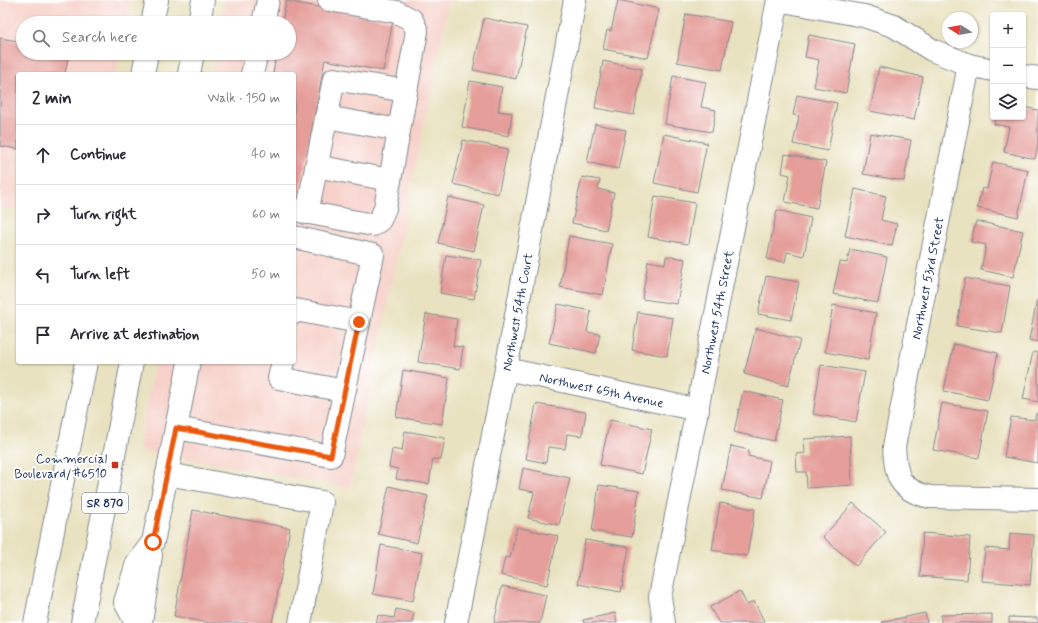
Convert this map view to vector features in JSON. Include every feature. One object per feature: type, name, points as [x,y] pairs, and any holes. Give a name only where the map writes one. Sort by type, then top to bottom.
[{"type":"main road","points":[[154,16],[157,0]]},
{"type":"main road","points":[[200,16],[203,0]]},
{"type":"main road","points":[[265,16],[268,0]]},
{"type":"main road","points":[[330,0],[397,12],[412,20],[418,31],[385,208],[380,220],[373,224],[301,212],[316,166],[334,80],[406,91]]},
{"type":"main road","name":"Northwest 54th Court","points":[[456,623],[506,369],[575,0]]},
{"type":"main road","points":[[778,0],[864,16],[894,26],[932,50],[969,65],[990,69]]},
{"type":"main road","name":"Northwest 54th Street","points":[[664,623],[660,597],[778,0]]},
{"type":"main road","points":[[142,72],[145,60]]},
{"type":"main road","points":[[189,72],[192,60]]},
{"type":"main road","points":[[252,72],[255,60]]},
{"type":"main road","name":"Northwest 53rd Street","points":[[969,65],[894,447],[895,468],[900,479],[907,488],[916,494],[930,497],[1038,499]]},
{"type":"main road","points":[[1026,76],[1038,78]]},
{"type":"main road","points":[[326,117],[399,130]]},
{"type":"main road","points":[[316,166],[390,180]]},
{"type":"main road","points":[[176,428],[331,456],[373,254],[296,237]]},
{"type":"main road","points":[[296,310],[359,322]]},
{"type":"main road","points":[[35,623],[86,364]]},
{"type":"main road","name":"SR 870","points":[[82,623],[132,364]]},
{"type":"main road","points":[[141,623],[153,542],[189,364]]},
{"type":"main road","points":[[282,364],[279,378],[344,392]]},
{"type":"main road","name":"Northwest 65th Avenue","points":[[506,369],[698,410]]},
{"type":"main road","points":[[167,474],[322,502],[300,623]]},
{"type":"main road","points":[[136,623],[125,602],[137,563],[153,542]]},
{"type":"shaded area","points":[[0,0],[130,0],[127,16],[16,16],[16,60],[119,60],[116,72],[16,72],[16,210],[0,207]]},
{"type":"shaded area","points":[[225,0],[449,0],[350,488],[138,450],[155,364],[296,364],[296,72],[211,72],[214,60],[296,60],[296,16],[222,16]]},
{"type":"building","points":[[618,0],[659,9],[648,58],[603,49],[607,30],[611,31]]},
{"type":"building","points":[[286,1],[393,21],[383,71],[325,60],[299,198],[296,197],[296,72],[273,72],[275,60],[296,60],[296,16],[283,16]]},
{"type":"building","points":[[686,14],[731,22],[722,70],[677,62]]},
{"type":"building","points":[[484,18],[527,27],[516,79],[473,70]]},
{"type":"building","points":[[809,35],[855,44],[846,93],[814,87],[819,60],[805,57]]},
{"type":"building","points":[[0,38],[16,41],[16,60],[68,60],[65,72],[16,72],[16,149],[0,146]]},
{"type":"building","points":[[603,61],[642,69],[634,115],[595,108]]},
{"type":"building","points":[[879,67],[923,77],[914,120],[870,111]]},
{"type":"building","points":[[673,76],[706,82],[701,107],[716,110],[712,132],[665,124]]},
{"type":"building","points":[[470,81],[502,87],[498,111],[512,113],[509,136],[462,127]]},
{"type":"building","points":[[797,95],[837,103],[828,151],[793,144],[799,116],[793,115]]},
{"type":"building","points":[[1026,108],[1038,110],[1038,146],[1035,159],[1004,152],[1009,127],[994,124],[995,120],[1026,120]]},
{"type":"building","points":[[595,124],[626,130],[618,169],[587,162]]},
{"type":"building","points":[[870,133],[911,140],[904,181],[863,174]]},
{"type":"building","points":[[664,134],[707,143],[697,192],[654,183]]},
{"type":"building","points":[[463,140],[508,149],[498,194],[453,184]]},
{"type":"building","points":[[785,154],[826,162],[817,208],[785,202],[790,175],[782,173]]},
{"type":"building","points":[[993,162],[1028,170],[1018,217],[977,208],[982,188],[987,189]]},
{"type":"building","points":[[582,177],[600,180],[598,189],[614,193],[606,230],[572,223]]},
{"type":"building","points":[[855,189],[886,196],[881,220],[897,224],[892,246],[845,236]]},
{"type":"building","points":[[655,196],[695,203],[688,244],[648,237]]},
{"type":"building","points":[[448,197],[484,205],[474,251],[438,243]]},
{"type":"building","points":[[777,210],[811,218],[804,256],[787,252],[785,262],[767,259]]},
{"type":"building","points":[[976,221],[1023,231],[1013,277],[981,270],[986,245],[971,242]]},
{"type":"building","points":[[569,236],[612,244],[603,295],[560,287]]},
{"type":"building","points":[[850,249],[887,257],[878,303],[833,294],[840,262],[847,263]]},
{"type":"building","points":[[446,255],[481,260],[474,299],[440,293]]},
{"type":"building","points":[[666,256],[685,259],[677,304],[642,299],[648,261],[665,264]]},
{"type":"building","points":[[766,276],[799,282],[791,320],[758,314]]},
{"type":"building","points":[[965,278],[1010,286],[1002,333],[957,326]]},
{"type":"building","points":[[1038,300],[1038,342],[1029,340]]},
{"type":"building","points":[[558,304],[591,311],[587,332],[600,334],[596,353],[549,343]]},
{"type":"building","points":[[833,305],[876,313],[868,360],[825,352]]},
{"type":"building","points":[[638,312],[673,318],[667,356],[632,350]]},
{"type":"building","points":[[426,314],[457,319],[453,346],[463,347],[460,369],[418,362]]},
{"type":"building","points":[[756,328],[800,340],[788,386],[744,374]]},
{"type":"building","points":[[954,344],[998,353],[988,400],[944,391]]},
{"type":"building","points":[[1033,352],[1038,353],[1038,402],[1023,399]]},
{"type":"building","points":[[821,365],[865,372],[856,422],[813,414]]},
{"type":"building","points":[[403,370],[449,378],[442,424],[396,417]]},
{"type":"building","points":[[743,391],[783,400],[774,441],[734,432]]},
{"type":"building","points":[[942,403],[988,411],[979,458],[933,450]]},
{"type":"building","points":[[536,404],[586,412],[582,436],[567,434],[565,449],[548,447],[546,463],[526,459]]},
{"type":"building","points":[[1036,413],[1038,414],[1038,463],[1004,457],[1011,417],[1035,420]]},
{"type":"building","points":[[610,420],[652,429],[642,474],[600,465]]},
{"type":"building","points":[[405,431],[445,438],[441,460],[433,459],[429,484],[396,479],[398,469],[389,467],[392,449],[402,451]]},
{"type":"building","points":[[850,436],[852,485],[807,488],[806,472],[797,472],[796,454],[805,453],[804,439]]},
{"type":"building","points":[[731,446],[749,450],[748,456],[770,461],[763,498],[722,490]]},
{"type":"building","points":[[523,468],[570,478],[559,525],[528,518],[534,492],[519,489]]},
{"type":"building","points":[[599,485],[639,491],[632,537],[592,531]]},
{"type":"building","points":[[389,486],[428,496],[417,543],[378,534]]},
{"type":"building","points":[[720,503],[755,509],[747,556],[712,550]]},
{"type":"building","points":[[853,503],[886,532],[856,566],[823,537]]},
{"type":"building","points":[[193,510],[290,528],[272,623],[210,623],[174,616]]},
{"type":"building","points":[[517,527],[558,536],[547,585],[501,575],[505,557],[510,558]]},
{"type":"building","points":[[923,533],[970,537],[967,580],[920,576]]},
{"type":"building","points":[[1010,533],[1034,535],[1030,585],[982,581],[985,548],[1009,550]]},
{"type":"building","points":[[585,540],[629,547],[621,592],[578,584]]},
{"type":"building","points":[[381,545],[422,553],[413,601],[373,594]]},
{"type":"building","points":[[502,586],[546,595],[540,623],[494,623]]},
{"type":"building","points":[[740,591],[747,605],[754,601],[764,621],[760,623],[719,623],[710,607]]},
{"type":"building","points":[[396,609],[414,613],[412,623],[376,623],[378,615],[394,618]]},
{"type":"building","points":[[615,613],[617,623],[584,623],[583,620]]},
{"type":"building","points":[[925,613],[927,623],[881,623],[881,622]]},
{"type":"building","points":[[992,614],[992,623],[941,623],[941,615]]},
{"type":"building","points":[[1009,617],[1038,618],[1038,623],[1009,623]]},
{"type":"place","name":"Commercial Boulevard/#6510","points":[[115,465]]},
{"type":"route","points":[[153,542],[176,428],[331,456],[359,322]]}]
